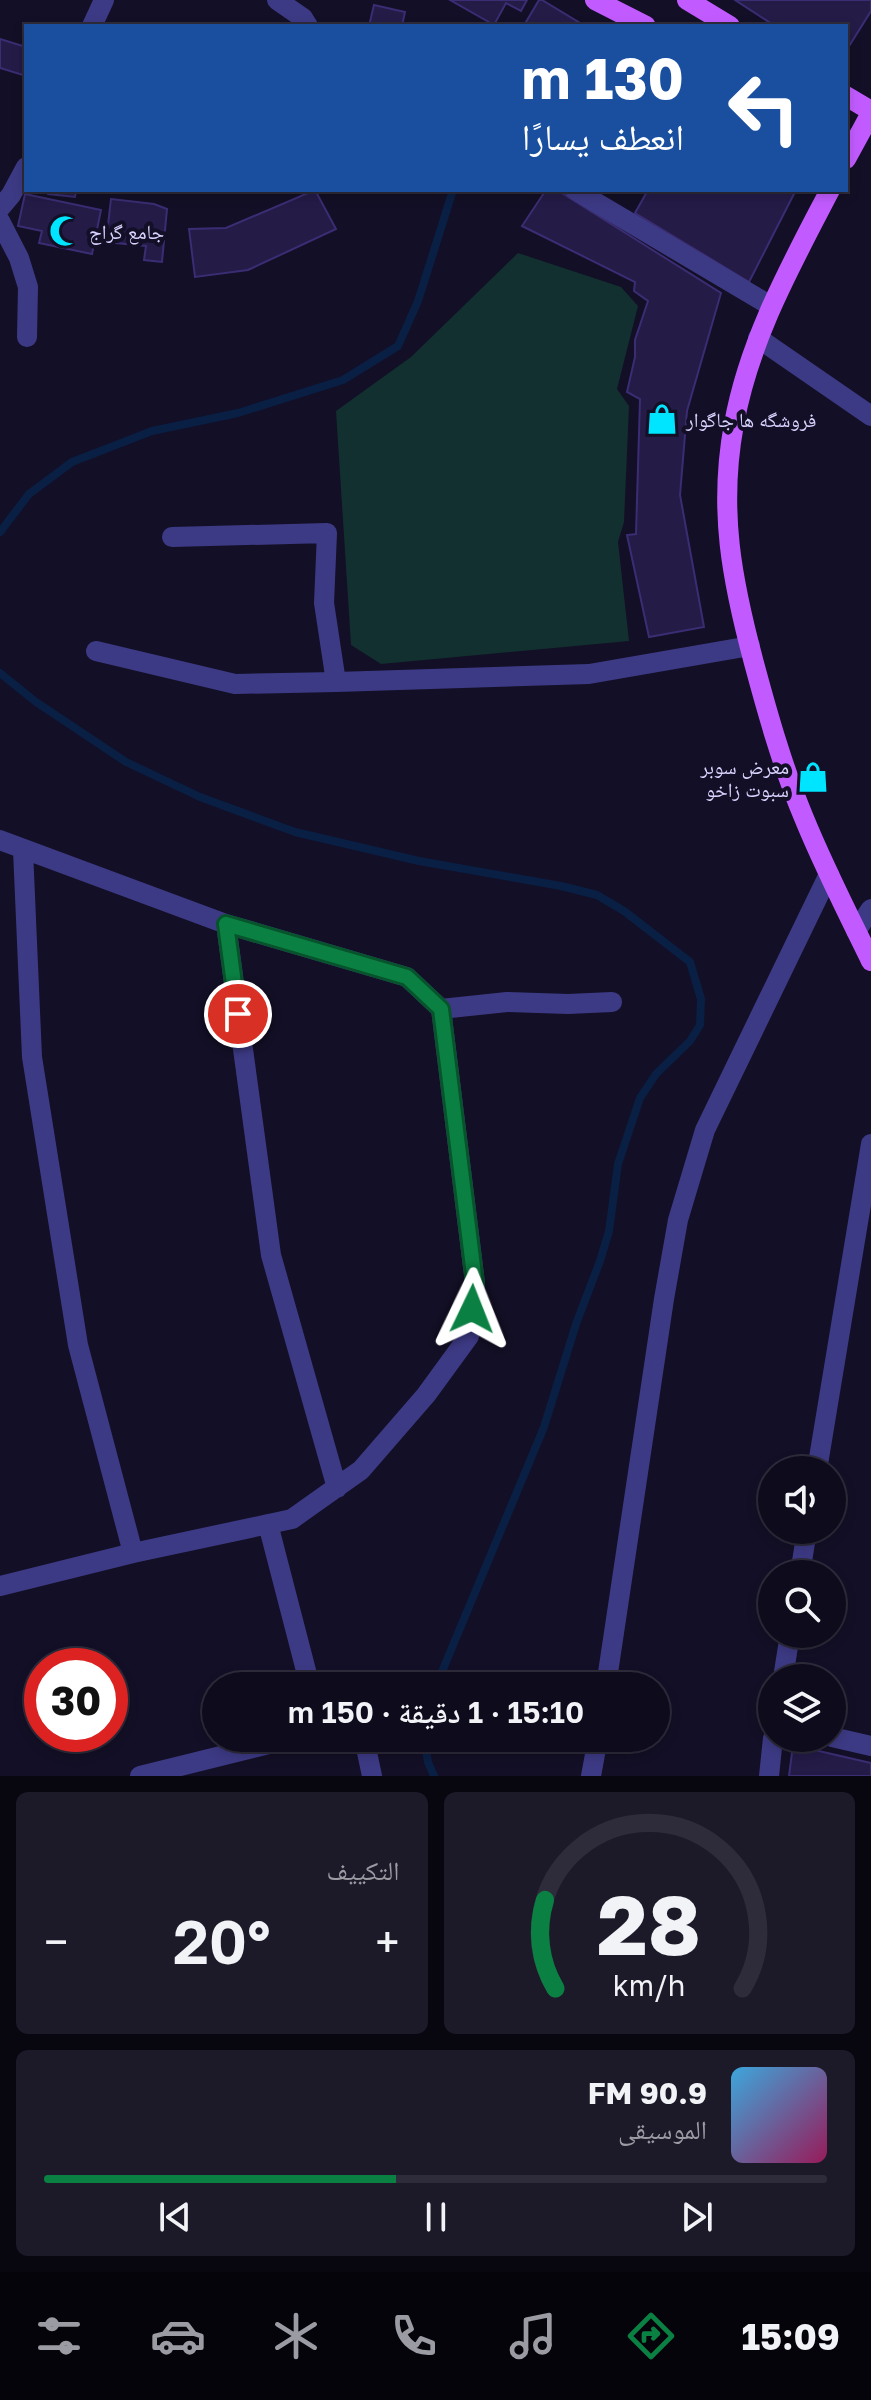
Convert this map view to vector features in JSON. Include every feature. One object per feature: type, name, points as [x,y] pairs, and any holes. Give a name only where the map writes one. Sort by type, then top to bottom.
[{"type":"main road","points":[[595,0],[642,24]]},
{"type":"main road","points":[[687,0],[727,24]]},
{"type":"main road","points":[[848,97],[871,112],[853,130],[848,151]]},
{"type":"main road","points":[[829,192],[771,306],[744,381],[728,469],[727,514],[730,558],[738,602],[783,762],[803,817],[871,961]]},
{"type":"street","points":[[93,24],[104,0]]},
{"type":"street","points":[[277,0],[307,24]]},
{"type":"street","points":[[0,208],[24,171]]},
{"type":"street","points":[[578,192],[771,306]]},
{"type":"street","points":[[0,221],[19,258],[28,287],[27,337]]},
{"type":"street","points":[[758,338],[871,416]]},
{"type":"street","points":[[172,537],[327,533],[324,603],[336,682]]},
{"type":"street","points":[[96,651],[235,684],[589,674],[750,646]]},
{"type":"street","points":[[0,840],[226,924],[407,977],[441,1009],[475,1283],[469,1336],[426,1395],[361,1470],[292,1519],[133,1553],[0,1586]]},
{"type":"street","points":[[23,850],[32,1057],[78,1345],[133,1553]]},
{"type":"street","points":[[608,1672],[678,1220],[705,1130],[829,874]]},
{"type":"street","points":[[856,931],[871,909]]},
{"type":"street","points":[[226,924],[271,1255],[337,1488]]},
{"type":"street","points":[[441,1009],[507,1002],[612,1002]]},
{"type":"street","points":[[819,1456],[871,1144]]},
{"type":"street","points":[[268,1524],[306,1672]]},
{"type":"street","points":[[846,1740],[871,1746]]},
{"type":"street","points":[[140,1776],[237,1752]]},
{"type":"street","points":[[368,1752],[372,1776]]},
{"type":"street","points":[[591,1776],[595,1752]]},
{"type":"street","points":[[769,1776],[772,1752]]},
{"type":"green space","points":[[518,253],[621,287],[638,306],[617,389],[629,406],[624,522],[618,542],[629,641],[381,664],[351,645],[336,411],[411,357]]},
{"type":"building","points":[[450,0],[527,0],[521,11],[506,3],[492,24]]},
{"type":"building","points":[[539,0],[542,0],[582,24],[529,24],[526,22]]},
{"type":"building","points":[[735,0],[871,0],[871,11],[848,48],[848,24],[772,24]]},
{"type":"building","points":[[374,5],[405,12],[402,24],[369,24]]},
{"type":"building","points":[[0,39],[24,46],[24,75],[0,68]]},
{"type":"building","points":[[46,192],[76,192],[75,197]]},
{"type":"building","points":[[316,192],[336,229],[248,270],[195,277],[189,229],[226,228]]},
{"type":"building","points":[[545,192],[560,192],[721,293],[687,411],[680,495],[704,627],[649,637],[627,535],[636,534],[640,399],[627,392],[635,357],[635,340],[648,301],[634,291],[635,282],[522,226]]},
{"type":"building","points":[[647,192],[795,192],[749,282],[635,213]]},
{"type":"building","points":[[25,194],[101,210],[92,254],[39,243],[42,231],[18,226]]},
{"type":"building","points":[[111,199],[154,204],[167,209],[162,262],[144,260],[146,246],[106,242]]},
{"type":"building","points":[[792,1752],[823,1752],[871,1763],[871,1776],[789,1776]]},
{"type":"waterway","points":[[0,532],[29,494],[72,462],[152,431],[238,413],[343,380],[398,346],[418,301],[452,192]]},
{"type":"waterway","points":[[0,673],[36,702],[126,762],[200,797],[295,832],[419,861],[597,895],[624,911],[690,962],[701,999],[700,1025],[690,1041],[656,1074],[640,1098],[618,1164],[609,1231],[544,1427],[442,1672]]},
{"type":"waterway","points":[[426,1752],[434,1776]]},
{"type":"place","name":"جامع گراج","points":[[65,231]]},
{"type":"place","name":"فروشگه ها جاگوار","points":[[662,419]]},
{"type":"place","name":"معرض سوبر سبوت زاخو","points":[[813,777]]},
{"type":"route","points":[[238,1014],[226,924],[407,977],[441,1009],[475,1283],[472,1309]]}]
